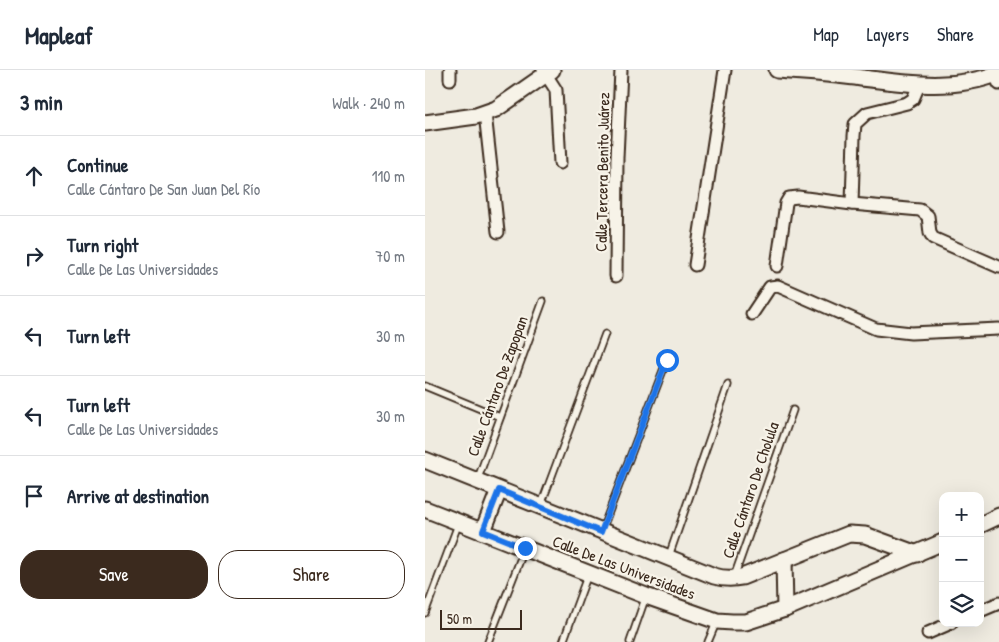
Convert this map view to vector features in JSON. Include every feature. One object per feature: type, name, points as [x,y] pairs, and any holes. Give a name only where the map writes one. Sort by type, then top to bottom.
[{"type":"street","name":"Calle Tercera Benito Juárez","points":[[615,276],[621,70]]},
{"type":"street","points":[[695,265],[725,70]]},
{"type":"street","points":[[777,70],[919,85],[960,84],[998,77]]},
{"type":"street","points":[[425,123],[463,119],[485,113],[504,104],[547,71],[556,90],[560,163]]},
{"type":"street","points":[[852,204],[855,124],[867,113],[907,103],[913,99],[919,85]]},
{"type":"street","points":[[485,113],[498,232]]},
{"type":"street","points":[[777,266],[786,203],[789,198],[798,197],[920,210],[928,216],[930,233],[933,238],[999,267]]},
{"type":"street","points":[[752,314],[770,287],[778,286],[876,330],[911,332],[999,329]]},
{"type":"street","name":"Calle De Las Universidades","points":[[425,460],[714,576],[733,579]]},
{"type":"street","points":[[483,531],[499,490]]},
{"type":"street","name":"Calle De Las Universidades","points":[[425,509],[589,572],[645,596],[717,621],[746,622],[785,609],[939,544]]},
{"type":"street","points":[[984,523],[999,516]]},
{"type":"street","points":[[733,579],[849,534],[865,535],[917,554]]},
{"type":"street","points":[[784,560],[785,609]]},
{"type":"street","points":[[984,609],[999,603]]},
{"type":"street","points":[[928,633],[942,627]]},
{"type":"lane","name":"Calle Cántaro De Zapopan","points":[[477,481],[543,300]]},
{"type":"lane","points":[[541,507],[605,334]]},
{"type":"lane","points":[[601,532],[667,360]]},
{"type":"lane","points":[[668,558],[729,385]]},
{"type":"lane","points":[[425,386],[500,417]]},
{"type":"lane","name":"Calle Cántaro De Cholula","points":[[733,579],[793,410]]},
{"type":"lane","points":[[425,613],[459,522]]},
{"type":"lane","points":[[488,642],[525,548]]},
{"type":"lane","points":[[563,642],[589,572]]},
{"type":"lane","points":[[630,642],[645,596]]},
{"type":"lane","points":[[708,642],[717,621]]},
{"type":"route","points":[[525,548],[483,531],[499,490],[601,532],[667,360]]}]
